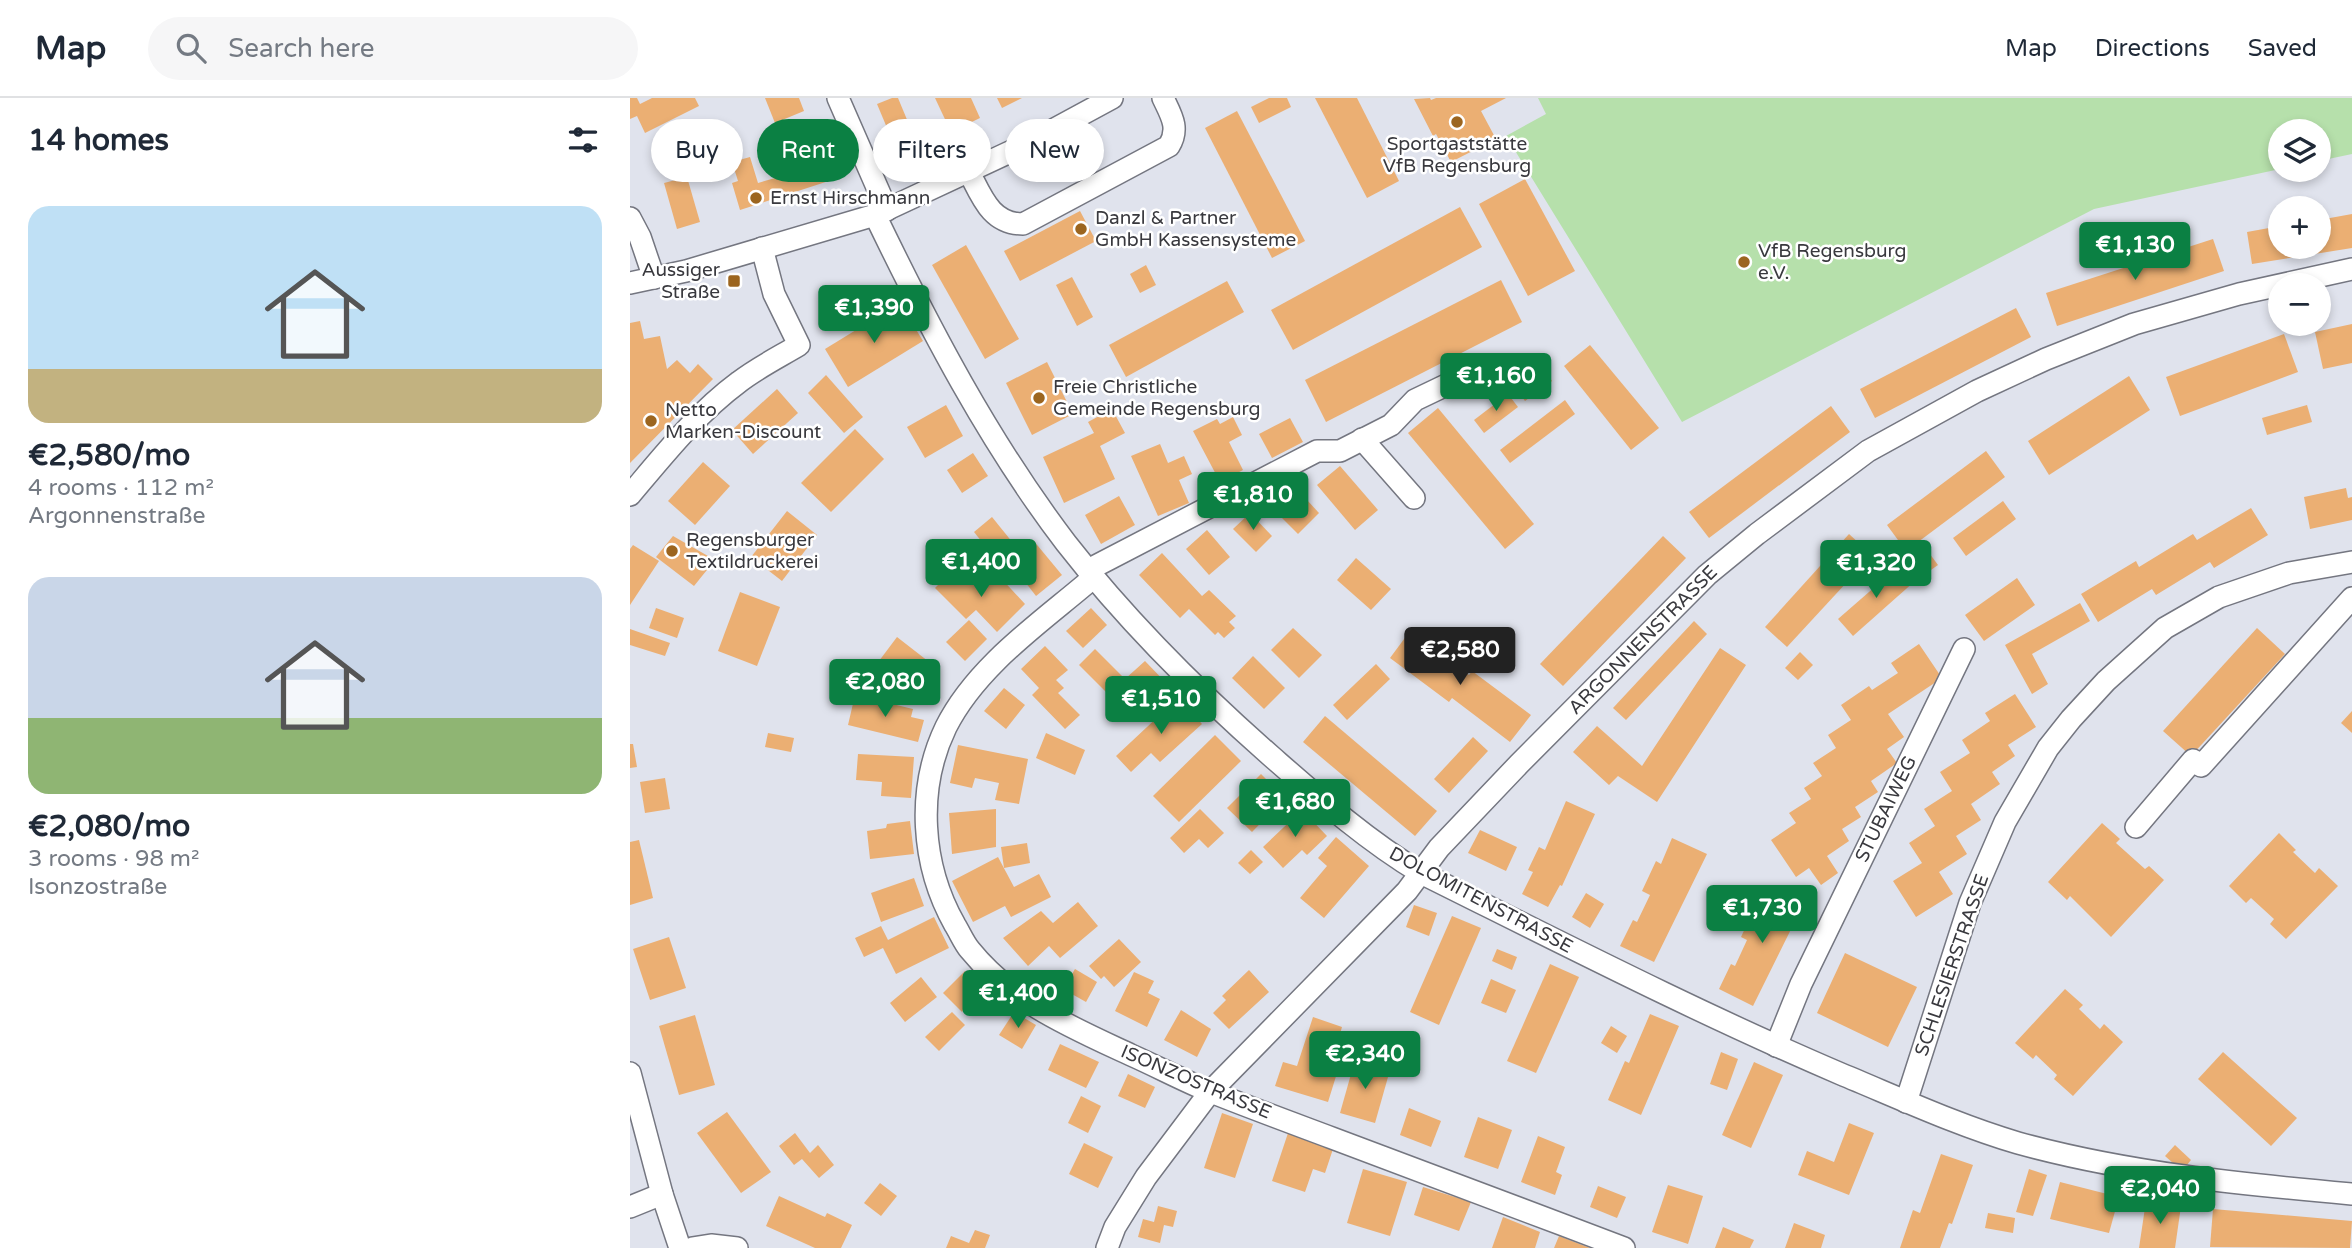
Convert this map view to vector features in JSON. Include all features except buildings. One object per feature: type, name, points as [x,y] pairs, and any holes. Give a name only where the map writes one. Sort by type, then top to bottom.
[{"type":"street","name":"DOLOMITENSTRASSE","points":[[838,98],[908,285],[966,393],[1048,517],[1091,573],[1179,671],[1221,712],[1365,836],[1421,873],[1702,1013],[1906,1102],[1992,1135],[2089,1159],[2214,1181],[2352,1194]]},
{"type":"street","points":[[991,161],[1112,98]]},
{"type":"street","points":[[974,182],[989,209],[998,218],[1010,224],[1023,224],[1170,146],[1175,136],[1175,122],[1163,98]]},
{"type":"street","points":[[630,283],[762,248],[881,212],[947,182]]},
{"type":"street","points":[[630,218],[640,237],[654,278]]},
{"type":"street","points":[[630,495],[686,431],[716,402],[740,381],[799,345],[774,294],[762,248]]},
{"type":"street","name":"ARGONNENSTRASSE","points":[[1107,1248],[1115,1227],[1146,1177],[1210,1092],[1407,891],[1439,848],[1519,764],[1707,575],[1868,451],[1977,391],[2046,359],[2134,324],[2239,294],[2352,270]]},
{"type":"street","name":"ISONZOSTRASSE","points":[[1486,366],[1415,400],[1391,425],[1340,451],[1317,451],[1091,573],[987,669],[965,695],[946,727],[929,779],[925,819],[930,856],[944,904],[969,949],[1023,999],[1052,1018],[1210,1092],[1624,1248]]},
{"type":"street","points":[[1362,439],[1414,498]]},
{"type":"street","name":"SCHLESIERSTRASSE","points":[[1906,1102],[1970,903],[2005,822],[2048,748],[2071,719],[2106,681],[2165,628],[2219,597],[2289,573],[2352,562]]},
{"type":"street","points":[[2136,827],[2193,761],[2201,766],[2352,598]]},
{"type":"street","name":"STUBAIWEG","points":[[1776,1046],[1801,984],[1964,649]]},
{"type":"street","points":[[630,1073],[662,1194],[680,1248]]},
{"type":"street","points":[[630,1207],[662,1194]]},
{"type":"street","points":[[692,1248],[711,1245],[737,1248]]},
{"type":"green space","name":"VfB Regensburg e.V.","points":[[1538,98],[2352,98],[2352,154],[2331,158],[2331,119],[2268,119],[2268,172],[2094,209],[1682,422],[1506,136],[1546,114]]},
{"type":"place","name":"Sportgaststätte VfB Regensburg","points":[[1457,122]]},
{"type":"place","name":"Ernst Hirschmann","points":[[756,198]]},
{"type":"place","name":"Danzl & Partner GmbH Kassensysteme","points":[[1081,229]]},
{"type":"place","name":"VfB Regensburg e.V.","points":[[1744,262]]},
{"type":"place","name":"Aussiger Straße","points":[[734,281]]},
{"type":"place","name":"Freie Christliche Gemeinde Regensburg","points":[[1039,398]]},
{"type":"place","name":"Netto Marken-Discount","points":[[651,421]]},
{"type":"place","name":"Regensburger Textildruckerei","points":[[672,551]]}]
